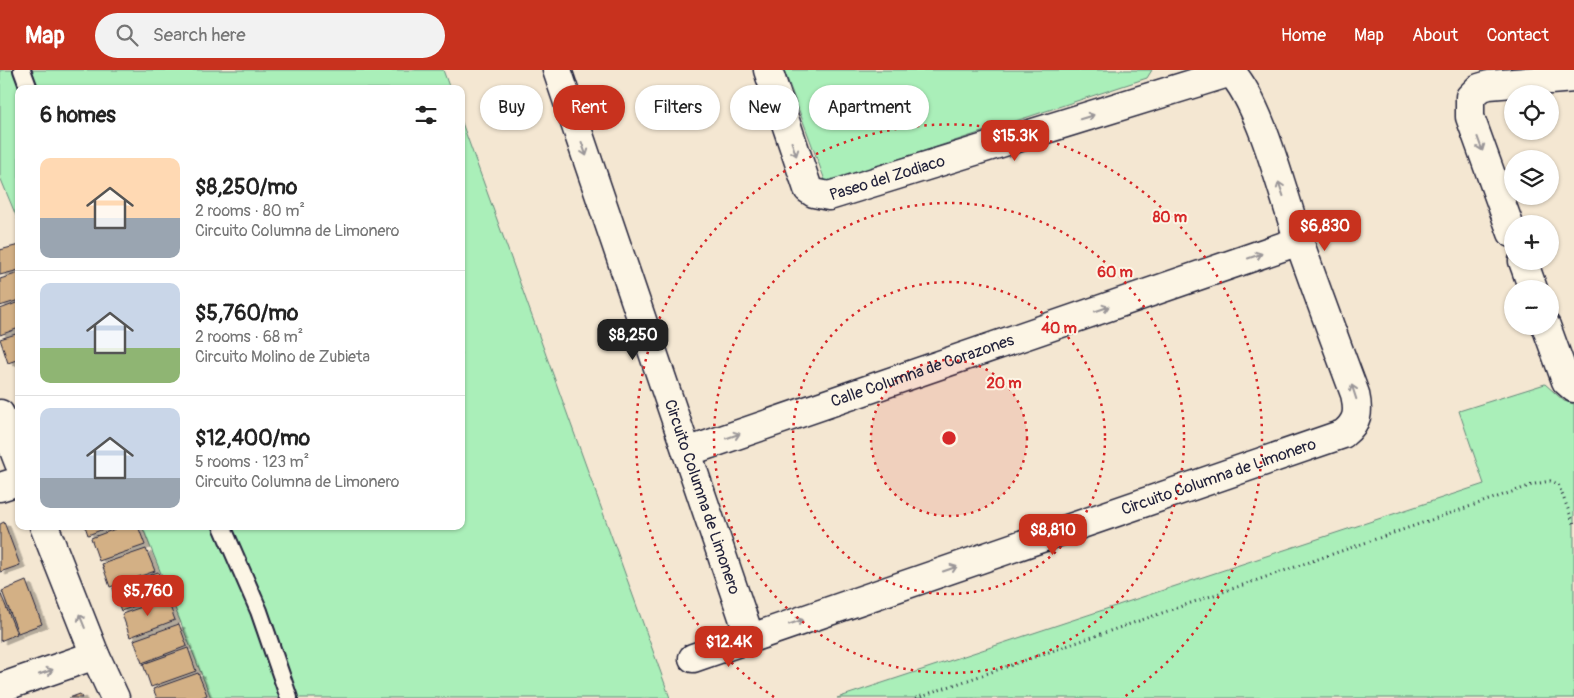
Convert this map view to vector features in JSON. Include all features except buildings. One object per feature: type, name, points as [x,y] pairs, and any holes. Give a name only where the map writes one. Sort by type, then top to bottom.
[{"type":"street","name":"Circuito Columna de Limonero","points":[[557,70],[750,638],[1343,434],[1352,427],[1357,418],[1358,407],[1247,93],[1230,71]]},
{"type":"street","name":"Paseo del Zodiaco","points":[[768,70],[808,189],[814,193],[829,196],[1230,71]]},
{"type":"street","points":[[1505,215],[1470,117],[1470,97],[1478,88],[1489,85],[1574,78]]},
{"type":"street","name":"Calle Columna de Corazones","points":[[687,452],[1299,241]]},
{"type":"street","points":[[1549,335],[1566,381],[1574,388]]},
{"type":"street","points":[[0,414],[15,453]]},
{"type":"street","points":[[0,488],[15,482]]},
{"type":"street","points":[[46,530],[95,655],[115,698]]},
{"type":"street","points":[[693,658],[750,638]]},
{"type":"street","points":[[0,688],[95,655]]},
{"type":"lane","points":[[22,70],[27,85]]},
{"type":"lane","points":[[224,530],[259,610],[289,698]]},
{"type":"path","points":[[916,698],[1535,484],[1550,481],[1558,484],[1574,524]]},
{"type":"green space","points":[[0,70],[443,70],[449,85],[15,85],[15,213],[0,177]]},
{"type":"green space","points":[[784,70],[1152,70],[1147,78],[826,183],[799,110],[799,85],[790,85]]},
{"type":"green space","points":[[465,131],[670,698],[211,698],[144,530],[465,530]]},
{"type":"green space","points":[[1545,384],[1564,401],[1574,404],[1574,698],[837,698],[1484,484],[1459,411]]}]
